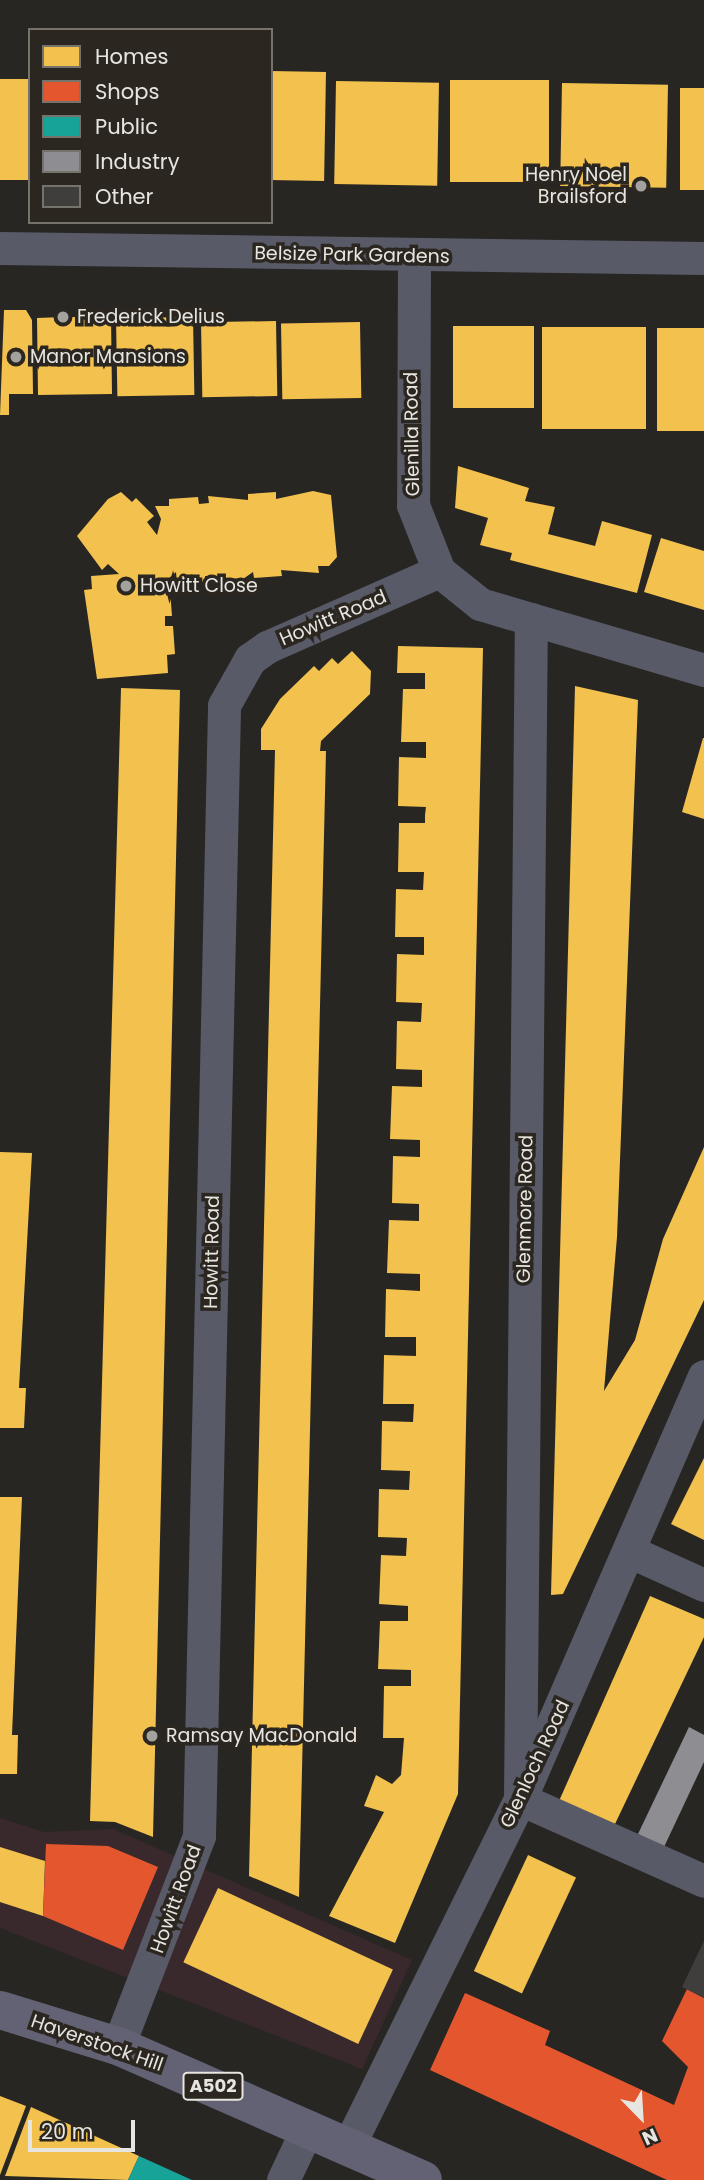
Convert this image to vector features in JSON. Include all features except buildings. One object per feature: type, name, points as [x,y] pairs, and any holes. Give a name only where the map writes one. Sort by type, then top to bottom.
[{"type":"main road","name":"Haverstock Hill","points":[[0,2010],[118,2046],[349,2145],[422,2180]]},
{"type":"street","name":"Belsize Park Gardens","points":[[0,248],[414,257],[704,258]]},
{"type":"street","name":"Glenilla Road","points":[[414,257],[413,505],[439,571],[480,604],[704,670]]},
{"type":"street","name":"Howitt Road","points":[[118,2046],[198,1836],[224,705],[250,659],[276,641],[439,571]]},
{"type":"street","name":"Glenmore Road","points":[[520,1799],[531,619]]},
{"type":"street","name":"Glenloch Road","points":[[349,2145],[520,1799],[631,1552],[704,1376]]},
{"type":"street","points":[[631,1552],[704,1585]]},
{"type":"street","points":[[520,1799],[704,1881]]},
{"type":"street","points":[[283,2180],[308,2127]]},
{"type":"shaded area","points":[[0,1818],[44,1832],[113,1829],[412,1960],[362,2069],[0,1928]]},
{"type":"place","name":"Henry Noel Brailsford","points":[[641,186]]},
{"type":"place","name":"Frederick Delius","points":[[63,317]]},
{"type":"place","name":"Manor Mansions","points":[[16,357]]},
{"type":"place","name":"Howitt Close","points":[[126,586]]},
{"type":"place","name":"Ramsay MacDonald","points":[[152,1736]]}]
